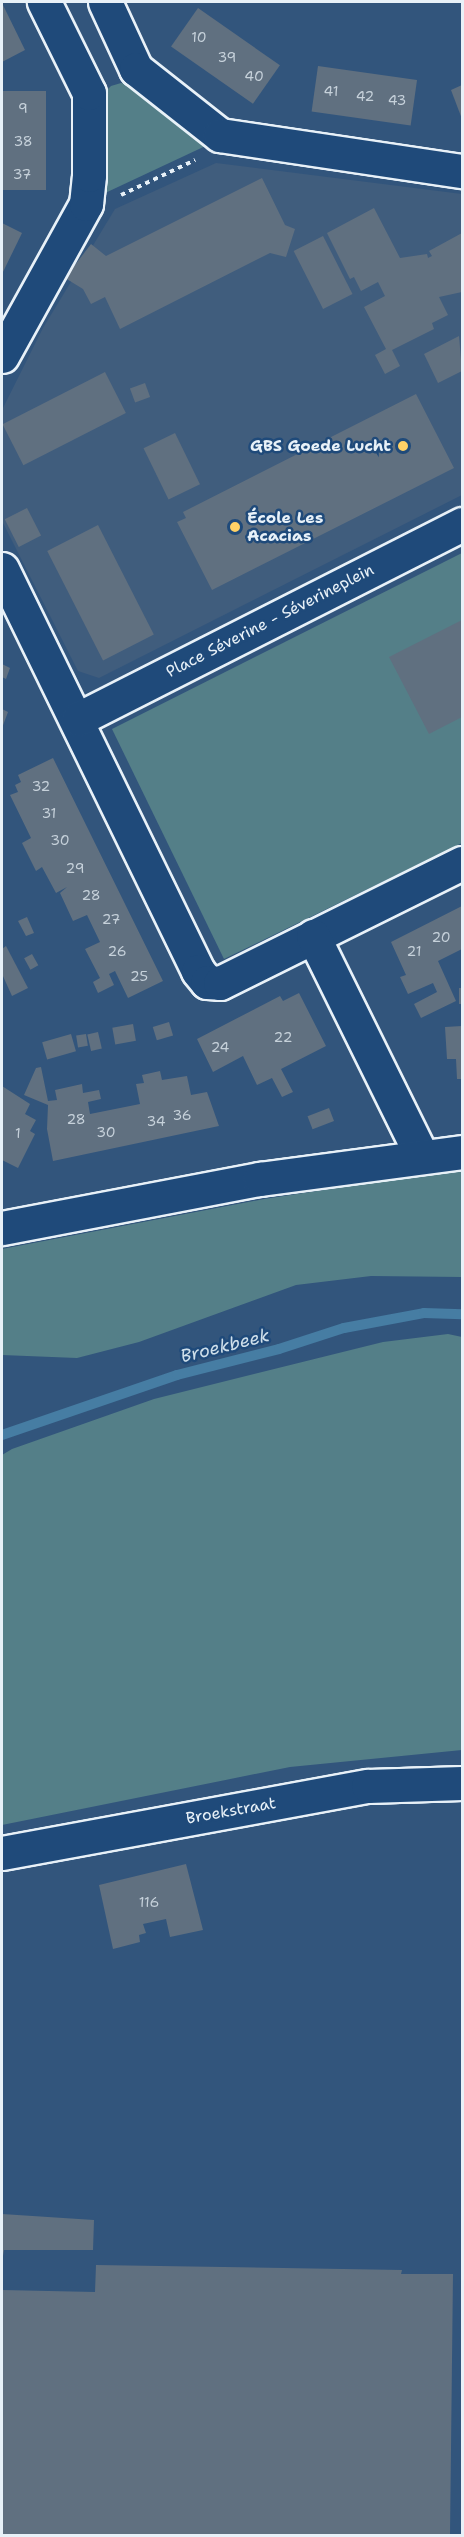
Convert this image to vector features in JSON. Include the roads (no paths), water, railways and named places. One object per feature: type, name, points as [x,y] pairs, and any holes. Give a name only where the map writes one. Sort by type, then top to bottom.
[{"type":"street","points":[[2,356],[86,204],[89,93],[44,2]]},
{"type":"street","points":[[105,2],[136,69],[220,135],[249,142],[462,171]]},
{"type":"street","name":"Place Séverine - Séverineplein","points":[[78,719],[462,524]]},
{"type":"street","points":[[2,569],[78,719],[198,971],[207,982],[220,983],[462,863]]},
{"type":"street","points":[[314,936],[421,1155]]},
{"type":"street","points":[[2,1228],[260,1179],[421,1155],[462,1152]]},
{"type":"street","name":"Broekstraat","points":[[2,1853],[368,1786],[462,1783]]},
{"type":"waterway","name":"Broekbeek","points":[[2,1435],[177,1375],[279,1349],[344,1328],[424,1313],[462,1314]]},
{"type":"place","name":"GBS Goede Lucht","points":[[403,446]]},
{"type":"place","name":"École Les Acacias","points":[[235,527]]}]
